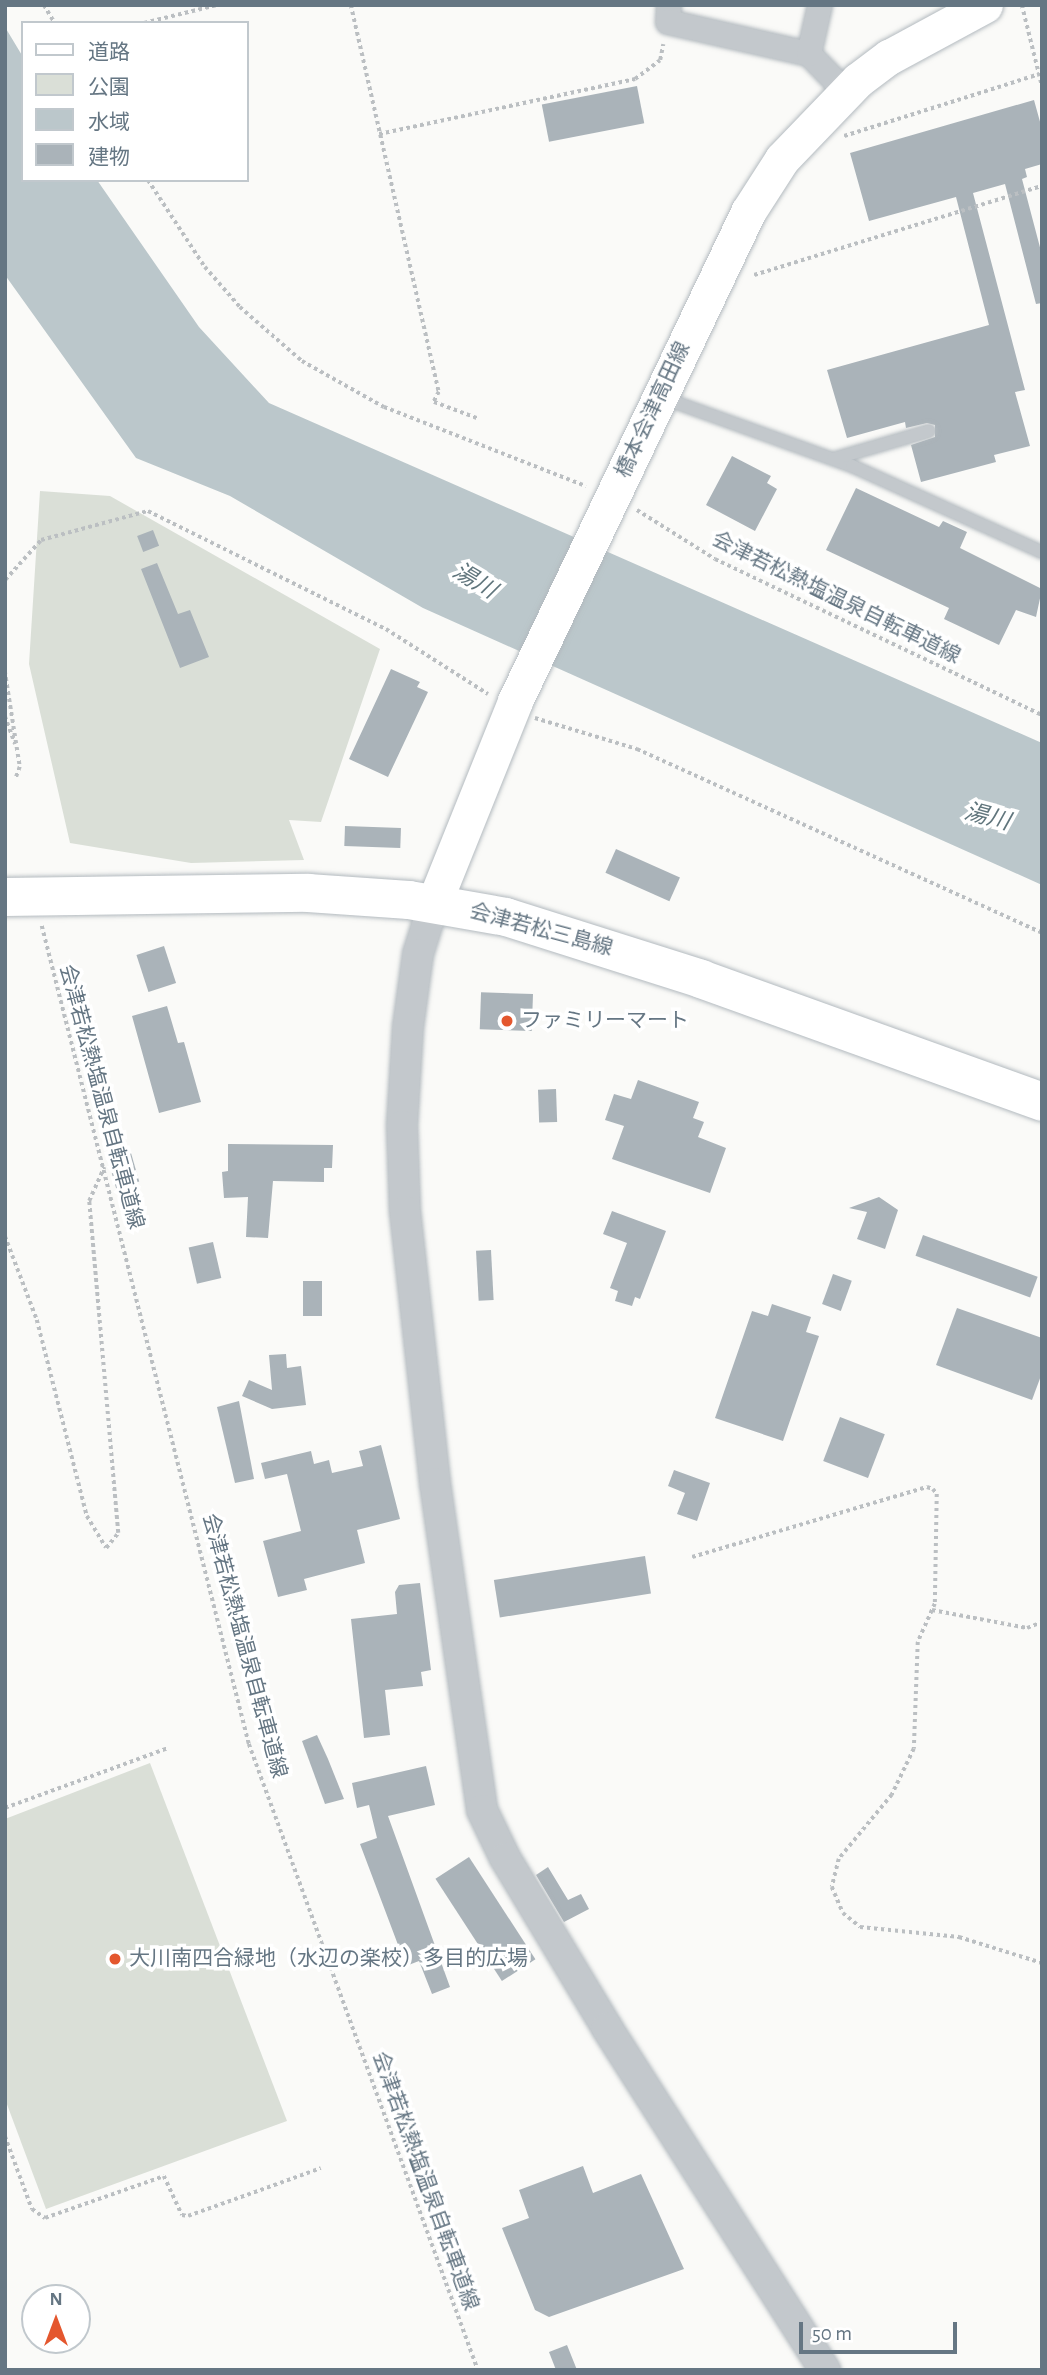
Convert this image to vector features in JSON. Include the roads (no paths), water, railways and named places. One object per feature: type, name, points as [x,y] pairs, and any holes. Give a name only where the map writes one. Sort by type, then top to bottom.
[{"type":"main road","name":"橋本会津高田線","points":[[433,903],[513,705],[748,212],[782,159],[846,92],[889,57],[985,5]]},
{"type":"main road","name":"会津若松三島線","points":[[21,906],[309,887],[433,903],[582,938],[1042,1102]]},
{"type":"street","points":[[809,54],[820,5]]},
{"type":"street","points":[[668,13],[809,54],[846,92]]},
{"type":"street","points":[[433,903],[418,954],[408,1027],[402,1126],[405,1211],[435,1483],[482,1810],[511,1869],[600,2017],[825,2370]]},
{"type":"lane","points":[[659,397],[833,459],[1042,552]]},
{"type":"lane","points":[[833,459],[929,431]]},
{"type":"water","name":"湯川","points":[[5,27],[21,54],[21,182],[98,182],[199,327],[269,403],[1042,743],[1042,885],[423,608],[230,496],[136,458],[5,275]]},
{"type":"place","name":"ファミリーマート","points":[[507,1021]]},
{"type":"place","name":"大川南四合緑地（水辺の楽校）多目的広場","points":[[115,1959]]}]
